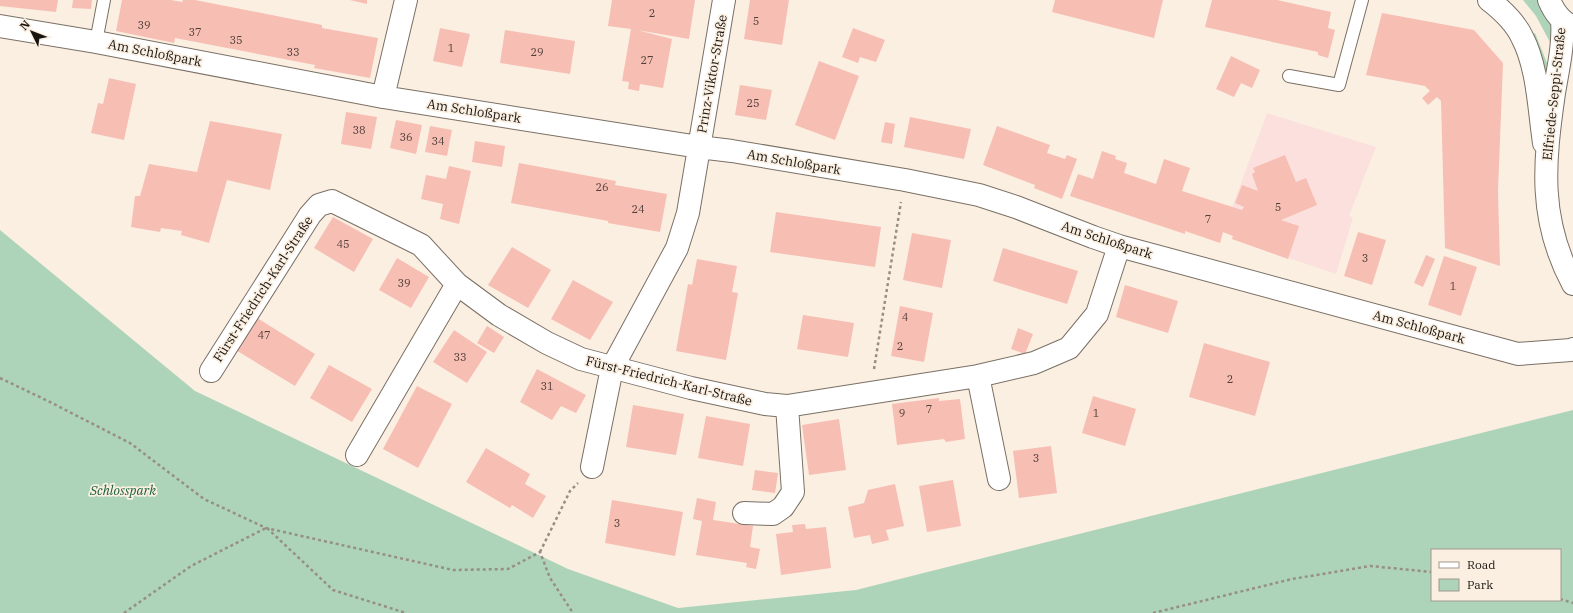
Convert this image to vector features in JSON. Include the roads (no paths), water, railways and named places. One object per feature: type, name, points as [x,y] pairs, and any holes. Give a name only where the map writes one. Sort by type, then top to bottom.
[{"type":"street","points":[[383,97],[406,0]]},
{"type":"street","name":"Prinz-Viktor-Straße","points":[[592,467],[612,368],[677,248],[688,213],[724,0]]},
{"type":"street","points":[[1489,0],[1512,21],[1526,46],[1534,70],[1546,158]]},
{"type":"street","points":[[1549,0],[1556,13],[1567,23]]},
{"type":"street","name":"Elfriede-Seppi-Straße","points":[[1567,23],[1562,42],[1550,121],[1546,158],[1546,184],[1549,215],[1556,242],[1573,284]]},
{"type":"street","name":"Am Schloßpark","points":[[0,26],[96,42],[383,97],[732,151],[905,180],[979,195],[1016,207],[1119,246],[1518,354],[1573,349]]},
{"type":"street","name":"Fürst-Friedrich-Karl-Straße","points":[[210,371],[310,214],[319,205],[332,201],[421,245],[457,284],[499,315],[547,343],[581,359],[691,388],[765,404],[787,406],[978,376],[1034,363],[1069,348],[1097,314],[1119,246]]},
{"type":"street","points":[[357,455],[457,284]]},
{"type":"street","points":[[978,376],[999,479]]},
{"type":"street","points":[[744,513],[773,514],[783,507],[793,492],[787,406]]},
{"type":"lane","points":[[96,42],[104,0]]},
{"type":"lane","points":[[1289,76],[1339,85],[1362,0]]},
{"type":"park label","name":"Schlosspark","points":[[123,490]]}]
